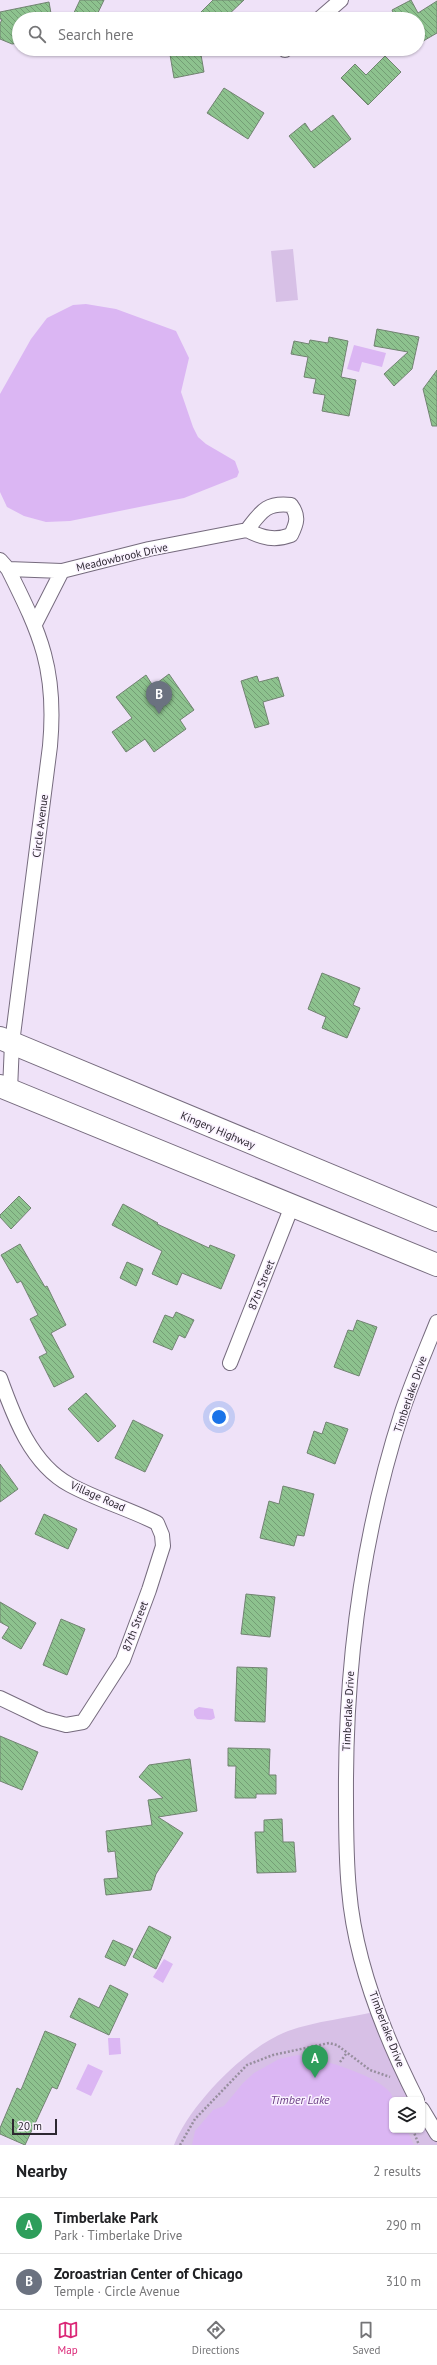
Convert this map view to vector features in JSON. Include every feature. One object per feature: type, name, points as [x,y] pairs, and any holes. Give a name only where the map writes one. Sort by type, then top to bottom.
[{"type":"main road","name":"Kingery Highway","points":[[6,1040],[437,1220]]},
{"type":"main road","points":[[5,1088],[437,1266]]},
{"type":"street","points":[[327,12],[341,0]]},
{"type":"street","name":"Meadowbrook Drive","points":[[4,565],[62,571],[149,550],[247,530]]},
{"type":"street","name":"Circle Avenue","points":[[4,565],[35,624],[49,670],[53,705],[52,724],[6,1040],[5,1088]]},
{"type":"street","points":[[35,624],[62,571]]},
{"type":"street","name":"87th Street","points":[[230,1363],[292,1206]]},
{"type":"street","name":"Timberlake Drive","points":[[416,2097],[378,2011],[356,1933],[349,1891],[346,1750],[350,1674],[360,1588],[378,1500],[402,1414],[437,1322]]},
{"type":"street","name":"Village Road","points":[[0,1378],[22,1432],[44,1464],[57,1476],[86,1492],[157,1522]]},
{"type":"street","name":"87th Street","points":[[0,1698],[44,1719],[66,1725],[82,1722],[123,1660],[149,1590],[162,1546],[162,1535],[157,1522]]},
{"type":"street","points":[[425,2114],[437,2134]]},
{"type":"path","points":[[180,2145],[195,2119],[246,2065],[273,2055],[318,2044],[337,2045],[346,2054],[370,2070],[386,2074],[394,2083]]},
{"type":"path","points":[[340,2062],[346,2054]]},
{"type":"path","points":[[414,2133],[419,2145]]},
{"type":"shaded area","points":[[293,249],[298,300],[276,302],[271,251]]},
{"type":"shaded area","name":"Timber Lake","points":[[378,2011],[416,2097],[389,2097],[389,2133],[425,2133],[425,2114],[437,2134],[437,2145],[174,2145],[182,2129],[206,2095],[238,2063],[255,2049],[288,2031],[321,2022]]},
{"type":"water","points":[[86,304],[116,309],[176,331],[189,358],[181,392],[193,427],[198,437],[206,444],[235,461],[239,472],[237,477],[184,498],[70,521],[46,522],[24,516],[7,507],[0,492],[0,394],[31,339],[47,318],[73,305]]},
{"type":"water","points":[[354,345],[386,353],[382,367],[362,362],[359,372],[347,369]]},
{"type":"water","points":[[199,1707],[213,1709],[215,1718],[211,1720],[197,1719],[194,1715],[194,1710]]},
{"type":"water","points":[[164,1959],[173,1964],[163,1983],[153,1977]]},
{"type":"water","points":[[108,2038],[120,2038],[121,2054],[109,2055]]},
{"type":"water","name":"Timber Lake","points":[[298,2055],[320,2060],[352,2070],[381,2084],[390,2092],[392,2097],[389,2097],[389,2133],[408,2133],[414,2145],[192,2145],[195,2131],[213,2110],[224,2106],[243,2083],[254,2073],[279,2059]]},
{"type":"water","points":[[88,2064],[103,2071],[91,2096],[76,2089]]},
{"type":"building","points":[[80,0],[104,0],[98,12],[74,12]]},
{"type":"building","points":[[213,0],[244,0],[231,12],[201,12]]},
{"type":"building","points":[[411,0],[417,12],[393,12],[392,10]]},
{"type":"building","points":[[437,1],[437,33],[425,40],[425,12],[420,12]]},
{"type":"building","points":[[49,2],[51,12],[12,12],[12,44],[0,39],[0,24],[2,19],[0,19],[0,12]]},
{"type":"building","points":[[170,56],[201,56],[204,72],[174,78]]},
{"type":"building","points":[[385,56],[401,72],[368,105],[341,78],[355,64],[366,75]]},
{"type":"building","points":[[224,88],[264,113],[248,139],[207,113]]},
{"type":"building","points":[[333,115],[351,139],[314,168],[289,136],[305,123],[311,132]]},
{"type":"building","points":[[377,329],[419,337],[412,369],[394,386],[384,374],[408,352],[374,346]]},
{"type":"building","points":[[329,337],[348,341],[341,377],[356,380],[349,416],[322,411],[325,395],[313,393],[316,379],[304,377],[308,357],[291,354],[294,341],[309,344],[310,340],[328,343]]},
{"type":"building","points":[[437,370],[437,426],[432,426],[423,389]]},
{"type":"building","points":[[169,674],[194,710],[180,720],[186,729],[154,752],[145,739],[126,752],[112,732],[132,718],[116,697],[146,675],[153,686]]},
{"type":"building","points":[[257,676],[259,682],[278,677],[284,696],[263,702],[269,724],[255,728],[241,681]]},
{"type":"building","points":[[322,973],[360,988],[353,1005],[360,1008],[347,1038],[322,1028],[326,1017],[308,1009]]},
{"type":"building","points":[[19,1196],[31,1208],[11,1229],[0,1217],[0,1215]]},
{"type":"building","points":[[123,1204],[158,1223],[157,1224],[209,1248],[210,1245],[235,1255],[221,1289],[182,1273],[177,1285],[152,1274],[162,1251],[112,1225]]},
{"type":"building","points":[[20,1244],[45,1287],[47,1286],[66,1325],[51,1333],[74,1377],[54,1387],[39,1357],[47,1353],[30,1319],[38,1315],[21,1281],[17,1283],[1,1255]]},
{"type":"building","points":[[127,1262],[143,1269],[136,1286],[120,1278]]},
{"type":"building","points":[[176,1312],[194,1320],[185,1338],[179,1335],[172,1350],[153,1342],[165,1315],[173,1318]]},
{"type":"building","points":[[357,1320],[377,1327],[359,1376],[334,1367],[348,1330],[353,1331]]},
{"type":"building","points":[[86,1393],[116,1426],[98,1442],[68,1409]]},
{"type":"building","points":[[133,1420],[163,1435],[145,1472],[115,1458]]},
{"type":"building","points":[[326,1422],[348,1429],[335,1464],[307,1453],[314,1431],[322,1434]]},
{"type":"building","points":[[0,1464],[18,1489],[0,1502]]},
{"type":"building","points":[[283,1486],[314,1494],[304,1536],[297,1535],[294,1546],[260,1538],[269,1501],[279,1504]]},
{"type":"building","points":[[44,1514],[77,1529],[68,1549],[35,1534]]},
{"type":"building","points":[[246,1594],[275,1597],[270,1637],[241,1634]]},
{"type":"building","points":[[0,1602],[36,1623],[21,1649],[2,1638],[9,1627],[0,1622]]},
{"type":"building","points":[[61,1619],[85,1629],[67,1675],[43,1665]]},
{"type":"building","points":[[237,1667],[267,1668],[265,1722],[235,1721]]},
{"type":"building","points":[[0,1736],[38,1752],[22,1790],[0,1781]]},
{"type":"building","points":[[228,1748],[270,1749],[269,1775],[276,1775],[276,1794],[256,1794],[256,1798],[235,1798],[236,1766],[228,1766]]},
{"type":"building","points":[[190,1759],[197,1811],[158,1817],[183,1833],[156,1874],[151,1890],[106,1895],[104,1879],[118,1878],[115,1851],[108,1852],[106,1831],[152,1825],[148,1800],[163,1798],[139,1777],[149,1765]]},
{"type":"building","points":[[282,1819],[283,1842],[294,1842],[296,1872],[257,1873],[255,1832],[264,1832],[264,1820]]},
{"type":"building","points":[[149,1926],[171,1937],[156,1969],[133,1957]]},
{"type":"building","points":[[113,1940],[133,1949],[125,1966],[105,1957]]},
{"type":"building","points":[[110,1985],[128,1994],[109,2035],[70,2017],[79,1998],[99,2008]]},
{"type":"building","points":[[45,2031],[76,2044],[57,2089],[52,2087],[25,2145],[0,2134],[0,2128],[17,2088],[21,2090]]},
{"type":"place","name":"Zoroastrian Center of Chicago","points":[[159,714]]},
{"type":"place","name":"Timberlake Park","points":[[315,2078]]}]
